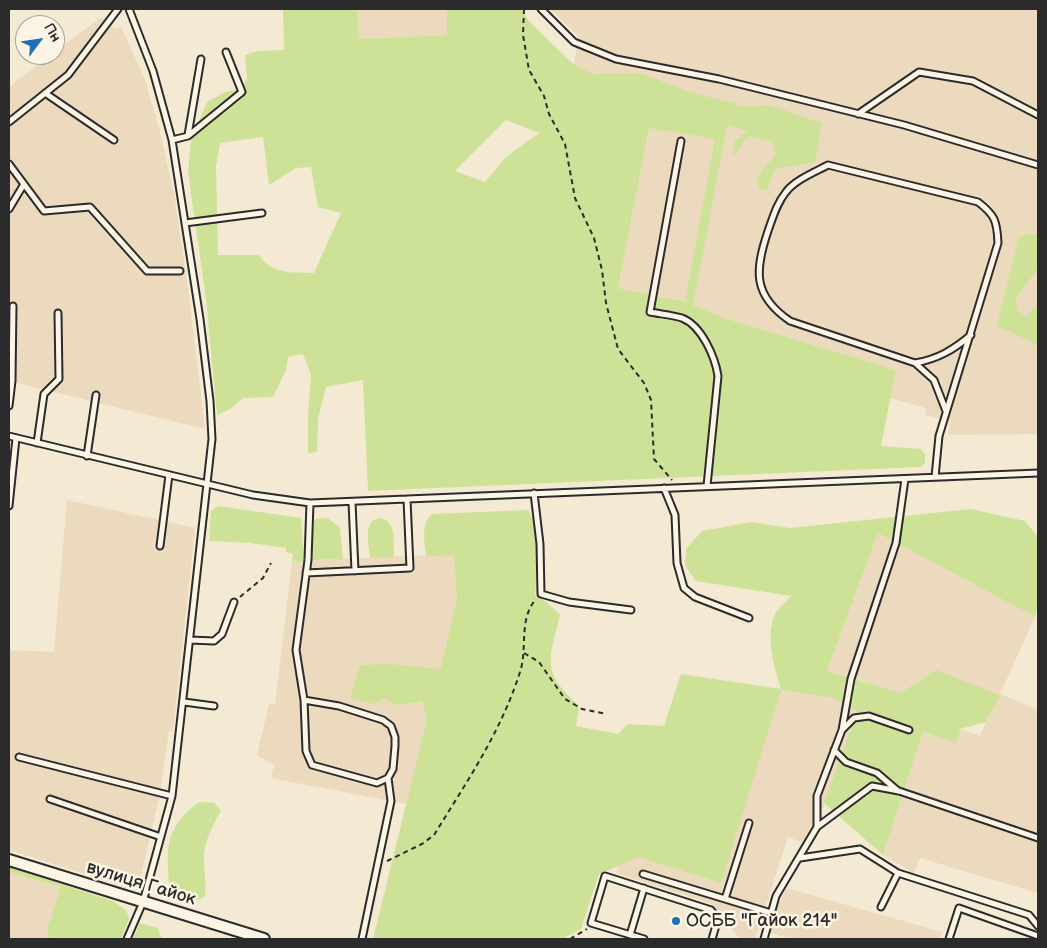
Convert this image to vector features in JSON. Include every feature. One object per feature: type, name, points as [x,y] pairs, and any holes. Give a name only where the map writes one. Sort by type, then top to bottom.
[{"type":"street","name":"вулиця Гайок","points":[[9,860],[264,939]]},
{"type":"lane","points":[[9,122],[68,75],[118,9]]},
{"type":"lane","points":[[127,939],[143,902],[172,796],[212,439],[210,401],[172,140],[152,71],[129,9]]},
{"type":"lane","points":[[541,9],[574,42],[616,59],[719,79],[858,114],[1038,165]]},
{"type":"lane","points":[[172,140],[188,136],[242,92],[226,52]]},
{"type":"lane","points":[[188,136],[201,60]]},
{"type":"lane","points":[[858,114],[919,72],[972,81],[1038,115]]},
{"type":"lane","points":[[45,94],[114,140]]},
{"type":"lane","points":[[681,141],[650,312],[683,318],[701,335],[715,358],[718,376],[707,486]]},
{"type":"lane","points":[[9,164],[44,211],[90,207],[147,271],[180,271]]},
{"type":"lane","points":[[935,478],[939,436],[971,335],[998,243],[998,226],[991,212],[978,202],[828,165],[786,191],[778,204],[760,256],[758,274],[760,288],[769,303],[790,321],[915,362],[931,360],[951,352],[971,335]]},
{"type":"lane","points":[[9,209],[24,184]]},
{"type":"lane","points":[[185,224],[262,213]]},
{"type":"lane","points":[[9,406],[12,381],[13,306]]},
{"type":"lane","points":[[37,443],[44,394],[60,378],[58,313]]},
{"type":"lane","points":[[915,362],[934,380],[947,412]]},
{"type":"lane","points":[[87,456],[96,395]]},
{"type":"lane","points":[[9,436],[207,485],[275,499],[310,503],[1038,473]]},
{"type":"lane","points":[[9,506],[16,438]]},
{"type":"lane","points":[[160,546],[169,475]]},
{"type":"lane","points":[[817,827],[817,796],[842,730],[851,679],[896,543],[905,479]]},
{"type":"lane","points":[[664,488],[675,515],[677,563],[684,588],[695,597],[749,618]]},
{"type":"lane","points":[[534,493],[540,544],[539,579],[541,594],[569,602],[631,610]]},
{"type":"lane","points":[[306,573],[410,568],[407,499]]},
{"type":"lane","points":[[352,502],[355,571]]},
{"type":"lane","points":[[310,503],[306,573],[296,650],[304,700],[306,751],[312,765],[377,782],[388,778]]},
{"type":"lane","points":[[190,640],[214,641],[222,634],[234,602]]},
{"type":"lane","points":[[304,700],[348,709],[383,720],[391,726],[395,737],[393,769],[388,778],[391,801],[362,939]]},
{"type":"lane","points":[[184,702],[214,706]]},
{"type":"lane","points":[[842,730],[854,718],[869,716],[909,730]]},
{"type":"lane","points":[[834,750],[846,762],[877,774],[899,791]]},
{"type":"lane","points":[[19,757],[172,796]]},
{"type":"lane","points":[[764,939],[776,896],[817,827],[872,786],[899,791],[1038,838]]},
{"type":"lane","points":[[50,798],[161,837]]},
{"type":"lane","points":[[725,899],[749,823]]},
{"type":"lane","points":[[800,858],[860,849],[898,873],[1029,915],[1038,926]]},
{"type":"lane","points":[[881,907],[898,873]]},
{"type":"lane","points":[[643,874],[772,912]]},
{"type":"lane","points":[[644,939],[591,923],[605,876],[711,910],[718,919],[712,939]]},
{"type":"lane","points":[[630,935],[644,888]]},
{"type":"lane","points":[[950,939],[959,908],[1038,936]]},
{"type":"path","points":[[524,9],[524,35],[529,70],[544,96],[549,114],[565,144],[575,198],[594,238],[602,270],[606,303],[618,349],[644,383],[651,400],[654,459],[678,487]]},
{"type":"path","points":[[234,602],[263,578],[271,563]]},
{"type":"path","points":[[378,865],[422,844],[434,835],[488,750],[520,672],[524,653],[523,637],[528,608],[541,594]]},
{"type":"path","points":[[524,653],[539,662],[565,699],[582,710],[607,714]]},
{"type":"path","points":[[570,939],[586,931],[591,923]]},
{"type":"shaded area","points":[[358,9],[447,9],[448,35],[359,39]]},
{"type":"shaded area","points":[[550,9],[1038,9],[1038,434],[948,435],[950,421],[925,415],[926,408],[889,398],[896,370],[724,318],[685,302],[618,288],[649,128],[568,112],[578,36]]},
{"type":"shaded area","points":[[101,17],[115,29],[121,27],[144,77],[159,128],[174,194],[188,288],[205,429],[9,381],[9,87],[38,65],[65,65],[65,44]]},
{"type":"shaded area","points":[[67,500],[195,528],[173,731],[169,731],[160,793],[140,880],[129,888],[9,850],[9,650],[54,652]]},
{"type":"shaded area","points":[[878,533],[1035,617],[1000,694],[1038,710],[1038,893],[920,858],[914,873],[883,855],[923,732],[955,742],[960,729],[980,736],[999,694],[901,693],[827,671]]},
{"type":"shaded area","points":[[454,554],[457,600],[406,804],[271,778],[274,765],[257,755],[269,704],[275,705],[292,561]]},
{"type":"shaded area","points":[[681,674],[834,698],[858,705],[810,845],[788,837],[755,939],[740,939],[710,903],[616,873]]},
{"type":"shaded area","points":[[9,872],[61,887],[109,939],[9,939]]},
{"type":"shaded area","points":[[787,888],[942,932],[939,939],[791,939],[770,933],[776,908]]},
{"type":"green space","points":[[283,9],[358,9],[359,39],[447,35],[447,9],[521,9],[529,21],[572,63],[592,74],[640,73],[687,91],[747,107],[769,105],[822,123],[815,162],[775,169],[767,190],[759,189],[757,177],[776,154],[772,142],[750,136],[742,143],[736,155],[732,152],[735,141],[748,131],[727,125],[693,305],[724,318],[896,370],[881,446],[921,449],[925,454],[925,463],[920,467],[368,491],[363,380],[326,387],[318,419],[317,452],[308,453],[311,375],[303,354],[288,357],[286,370],[273,397],[243,398],[230,409],[217,415],[206,299],[188,172],[191,140],[207,102],[225,92],[242,89],[247,77],[245,55],[258,51],[284,50]],"holes":[[[506,120],[539,133],[506,157],[485,182],[455,171]],[[649,128],[715,139],[685,302],[618,288]],[[263,137],[269,185],[296,168],[311,167],[318,207],[341,213],[314,273],[290,272],[276,269],[259,255],[218,255],[216,166],[220,143]]]},
{"type":"green space","points":[[1026,234],[1038,234],[1038,268],[1016,298],[1017,310],[1026,317],[1038,304],[1038,345],[997,326],[1019,237]]},
{"type":"green space","points":[[218,506],[301,518],[304,561],[292,561],[293,554],[286,552],[286,548],[250,543],[209,541],[211,511]]},
{"type":"green space","points":[[971,509],[1025,521],[1038,537],[1038,603],[1035,617],[878,533],[827,671],[901,693],[936,670],[1000,695],[986,722],[960,729],[956,743],[923,732],[883,855],[824,803],[857,710],[834,698],[781,690],[721,883],[639,857],[599,874],[581,929],[562,939],[373,939],[427,719],[422,701],[396,705],[384,699],[374,704],[350,698],[360,665],[390,664],[440,669],[457,600],[454,555],[426,556],[425,528],[428,518],[432,514],[528,510],[533,519],[538,540],[535,595],[545,601],[560,615],[551,654],[553,674],[558,684],[579,705],[576,726],[618,734],[628,724],[664,726],[681,674],[781,689],[773,661],[771,632],[775,614],[791,596],[696,581],[685,566],[686,549],[702,531],[752,522],[790,528]]},
{"type":"green space","points":[[328,518],[340,528],[343,559],[313,560],[312,529],[315,519]]},
{"type":"green space","points":[[379,518],[385,519],[391,527],[394,539],[394,557],[370,558],[368,529],[374,520]]},
{"type":"green space","points":[[199,802],[214,803],[221,810],[205,847],[205,896],[194,902],[180,900],[170,892],[168,853],[173,832],[179,822]]},
{"type":"green space","points":[[9,867],[113,901],[126,910],[129,919],[121,939],[49,939],[48,927],[61,887],[9,872]]},
{"type":"green space","points":[[140,923],[158,928],[162,939],[133,939]]},
{"type":"place","name":"ОСББ \"Гайок 214\"","points":[[676,921]]}]
